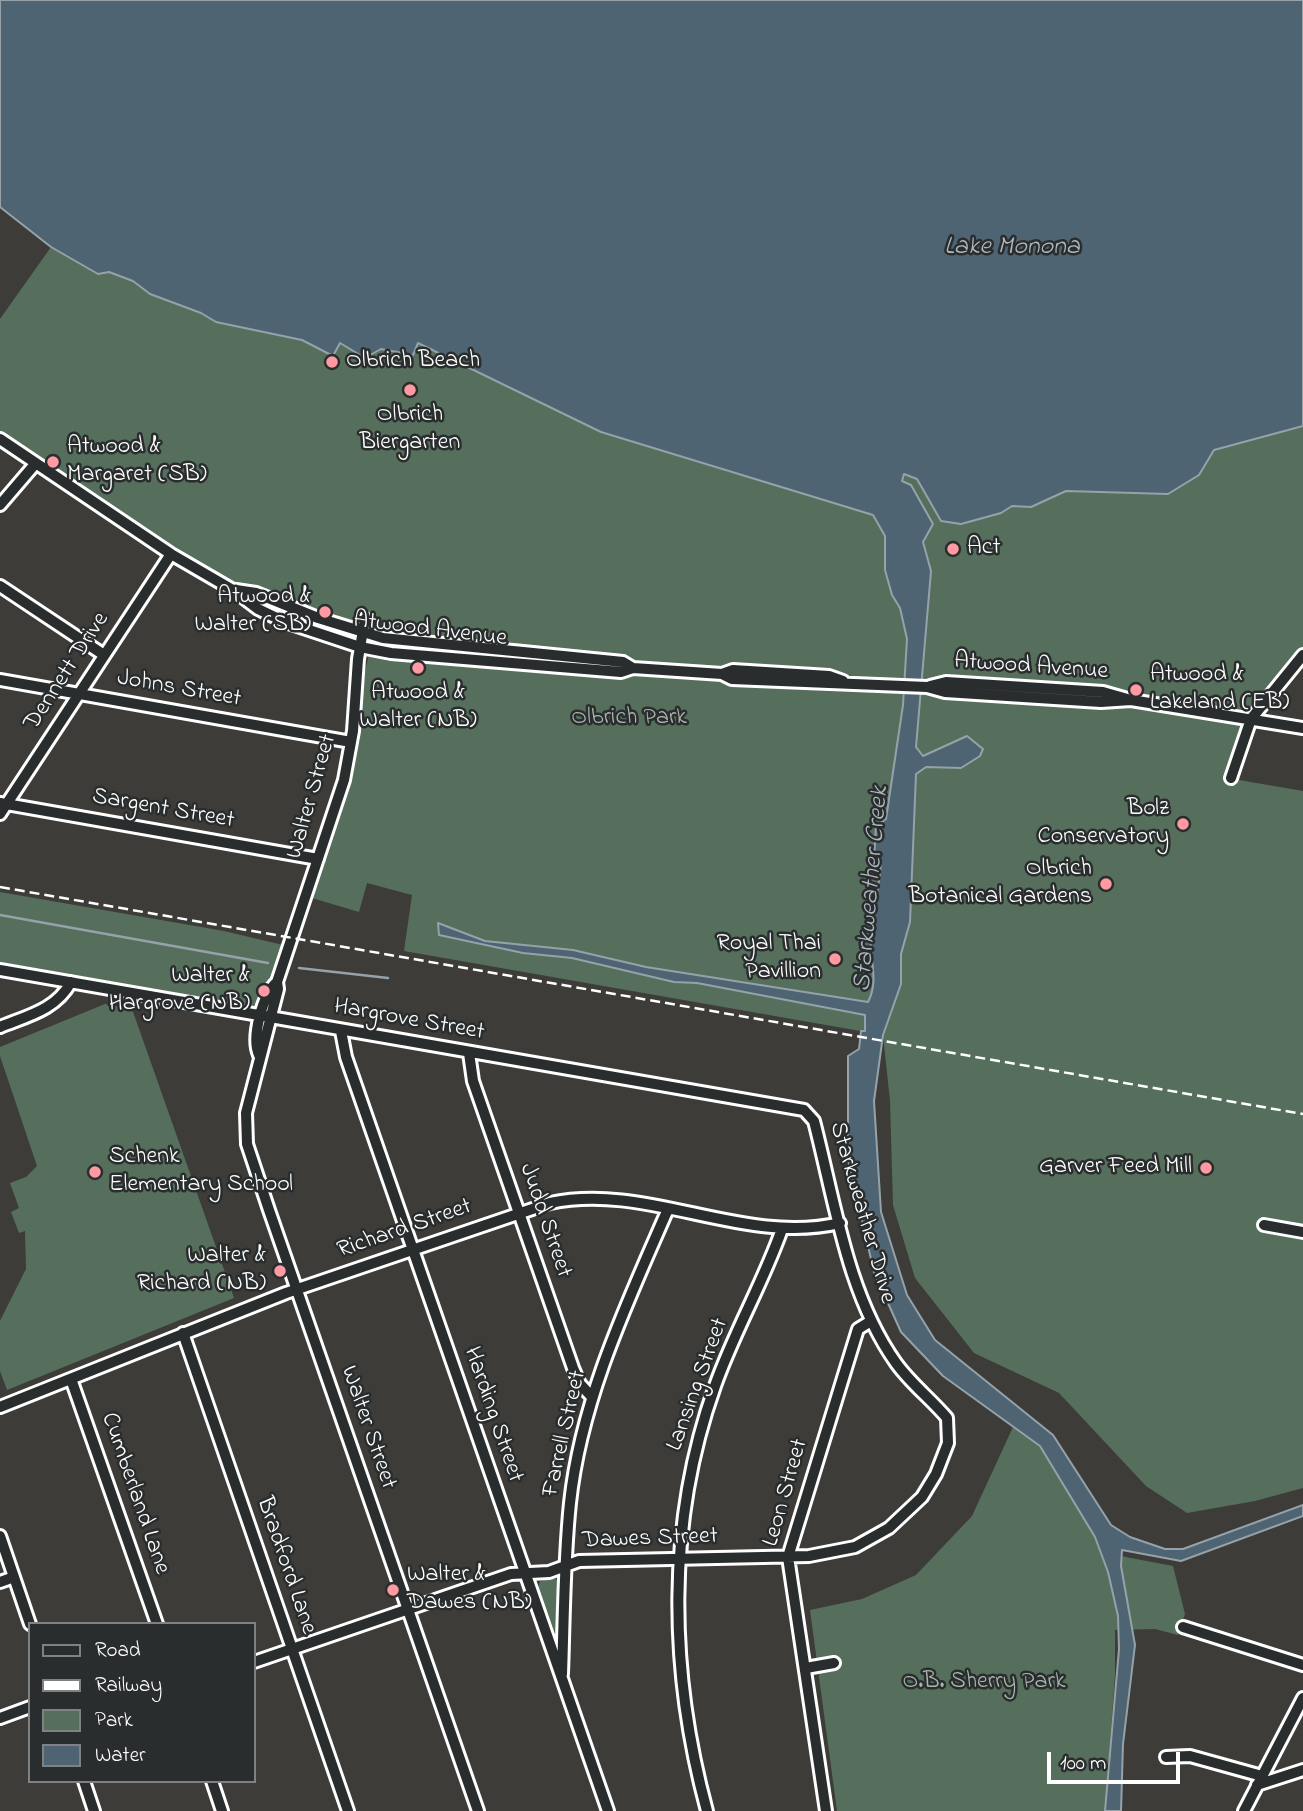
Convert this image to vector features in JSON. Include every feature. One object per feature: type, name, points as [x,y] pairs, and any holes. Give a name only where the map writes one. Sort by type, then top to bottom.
[{"type":"street","name":"Atwood Avenue","points":[[0,439],[171,554],[233,590],[258,610],[360,647],[452,659],[621,671],[633,668],[827,685],[844,682],[927,687],[945,692],[1075,701],[1131,700],[1303,727]]},
{"type":"street","points":[[0,505],[36,463]]},
{"type":"street","name":"Dennett Drive","points":[[2,807],[171,554]]},
{"type":"street","points":[[0,586],[104,655]]},
{"type":"street","name":"Atwood Avenue","points":[[233,590],[256,593],[362,634],[424,644],[623,663],[633,668]]},
{"type":"street","name":"Walter Street","points":[[365,619],[345,780],[277,982],[271,987],[246,1113],[247,1144],[478,1811]]},
{"type":"street","points":[[1231,778],[1251,719],[1303,655]]},
{"type":"street","name":"Johns Street","points":[[0,680],[351,741]]},
{"type":"street","name":"Sargent Street","points":[[2,807],[318,859]]},
{"type":"street","name":"Hargrove Street","points":[[0,970],[804,1110],[810,1115]]},
{"type":"street","points":[[0,1027],[47,1008],[58,1001],[71,982]]},
{"type":"street","name":"Harding Street","points":[[341,1031],[346,1057],[608,1811]]},
{"type":"street","name":"Judd Street","points":[[469,1053],[473,1081],[573,1368],[580,1384],[592,1397]]},
{"type":"street","name":"Starkweather Drive","points":[[810,1115],[871,1321],[897,1364],[948,1422]]},
{"type":"street","name":"Richard Street","points":[[0,1408],[296,1289],[550,1203],[587,1198],[782,1229],[815,1229],[841,1223]]},
{"type":"street","name":"Farrell Street","points":[[561,1681],[570,1502],[592,1397],[668,1209]]},
{"type":"street","points":[[1264,1224],[1303,1232]]},
{"type":"street","name":"Lansing Street","points":[[707,1811],[683,1681],[678,1559],[691,1467],[706,1412],[782,1229]]},
{"type":"street","name":"Leon Street","points":[[826,1811],[788,1557],[858,1329],[871,1321]]},
{"type":"street","name":"Bradford Lane","points":[[183,1333],[348,1811]]},
{"type":"street","name":"Cumberland Lane","points":[[71,1379],[156,1622]]},
{"type":"street","name":"Dawes Street","points":[[256,1661],[511,1574],[549,1572],[579,1561],[788,1557],[824,1555],[855,1547],[877,1536],[906,1514],[936,1474],[948,1443],[948,1422]]},
{"type":"street","points":[[0,1536],[29,1622]]},
{"type":"street","points":[[0,1582],[14,1577]]},
{"type":"street","points":[[1183,1627],[1303,1665]]},
{"type":"street","points":[[806,1668],[834,1663]]},
{"type":"street","points":[[1244,1811],[1303,1698]]},
{"type":"street","points":[[0,1718],[28,1708]]},
{"type":"street","points":[[1166,1757],[1190,1756],[1259,1781],[1303,1770]]},
{"type":"street","points":[[85,1783],[94,1811]]},
{"type":"street","points":[[213,1783],[222,1811]]},
{"type":"green space","name":"Olbrich Park","points":[[51,247],[98,274],[109,272],[133,281],[150,294],[201,313],[216,322],[302,340],[333,356],[340,343],[365,358],[381,349],[412,355],[418,343],[601,432],[742,476],[902,482],[904,474],[917,479],[941,521],[1001,513],[1012,506],[1031,507],[1066,491],[1168,494],[1199,475],[1214,450],[1303,426],[1303,655],[1251,719],[1253,730],[1239,780],[1303,791],[1303,1488],[1255,1501],[1187,1513],[1146,1486],[1059,1393],[974,1353],[915,1278],[893,1205],[890,1101],[883,1035],[404,951],[412,895],[367,883],[359,912],[312,898],[353,775],[365,672],[374,631],[233,590],[0,439],[0,319]]},
{"type":"green space","points":[[0,892],[224,931],[283,945],[263,1002],[256,1007],[0,962]]},
{"type":"green space","name":"Schenk Elementary School","points":[[105,1004],[132,1009],[234,1298],[7,1390],[0,1371],[0,1321],[26,1269],[25,1231],[19,1233],[11,1212],[19,1208],[10,1183],[26,1177],[37,1166],[0,1056],[0,1047]]},
{"type":"green space","name":"O.B. Sherry Park","points":[[1013,1427],[1040,1446],[1095,1537],[1110,1554],[1173,1566],[1185,1614],[1178,1635],[1155,1629],[1115,1630],[1115,1675],[1105,1811],[837,1811],[810,1610],[862,1599],[916,1575],[972,1516]]},
{"type":"green space","points":[[555,1578],[559,1582],[557,1638],[538,1588],[540,1581]]},
{"type":"water","name":"Lake Monona","points":[[0,0],[1303,0],[1303,426],[1214,450],[1199,475],[1168,494],[1066,491],[1031,507],[1012,506],[1001,513],[961,524],[941,521],[917,479],[904,474],[902,481],[911,485],[933,524],[923,542],[931,571],[916,747],[923,756],[967,736],[983,749],[980,756],[961,768],[926,767],[916,774],[910,922],[901,954],[901,984],[883,1035],[874,1101],[881,1212],[907,1295],[935,1340],[1053,1435],[1111,1525],[1130,1537],[1165,1549],[1183,1549],[1303,1505],[1303,1516],[1181,1561],[1122,1550],[1121,1566],[1135,1645],[1123,1744],[1121,1811],[1105,1811],[1119,1649],[1118,1616],[1108,1572],[1095,1537],[1040,1446],[943,1376],[901,1332],[874,1272],[848,1160],[848,1056],[859,1049],[861,1031],[865,1031],[865,1015],[697,983],[674,982],[572,958],[523,953],[439,935],[438,923],[485,941],[573,950],[646,967],[868,1002],[873,987],[871,941],[881,863],[874,860],[876,826],[886,819],[903,705],[907,639],[900,608],[892,595],[885,570],[885,536],[873,515],[601,432],[418,343],[413,355],[381,349],[365,358],[340,343],[333,356],[302,340],[216,322],[201,313],[150,294],[133,281],[109,272],[98,274],[51,247],[0,207]]},
{"type":"waterway","points":[[0,915],[268,963]]},
{"type":"waterway","points":[[299,968],[388,978]]},
{"type":"railway","points":[[0,887],[1303,1114]]},
{"type":"place","name":"Olbrich Beach","points":[[332,362]]},
{"type":"place","name":"Olbrich Biergarten","points":[[410,390]]},
{"type":"place","name":"Atwood & Margaret (SB)","points":[[53,462]]},
{"type":"place","name":"Act","points":[[953,549]]},
{"type":"place","name":"Atwood & Walter (SB)","points":[[325,612]]},
{"type":"place","name":"Atwood & Walter (NB)","points":[[418,668]]},
{"type":"place","name":"Atwood & Lakeland (EB)","points":[[1136,690]]},
{"type":"place","name":"Bolz Conservatory","points":[[1183,824]]},
{"type":"place","name":"Olbrich Botanical Gardens","points":[[1106,884]]},
{"type":"place","name":"Royal Thai Pavillion","points":[[835,959]]},
{"type":"place","name":"Walter & Hargrove (NB)","points":[[264,991]]},
{"type":"place","name":"Garver Feed Mill","points":[[1206,1168]]},
{"type":"place","name":"Schenk Elementary School","points":[[95,1172]]},
{"type":"place","name":"Walter & Richard (NB)","points":[[280,1271]]},
{"type":"place","name":"Walter & Dawes (NB)","points":[[393,1590]]},
{"type":"water label","name":"Starkweather Creek","points":[[873,889]]}]
